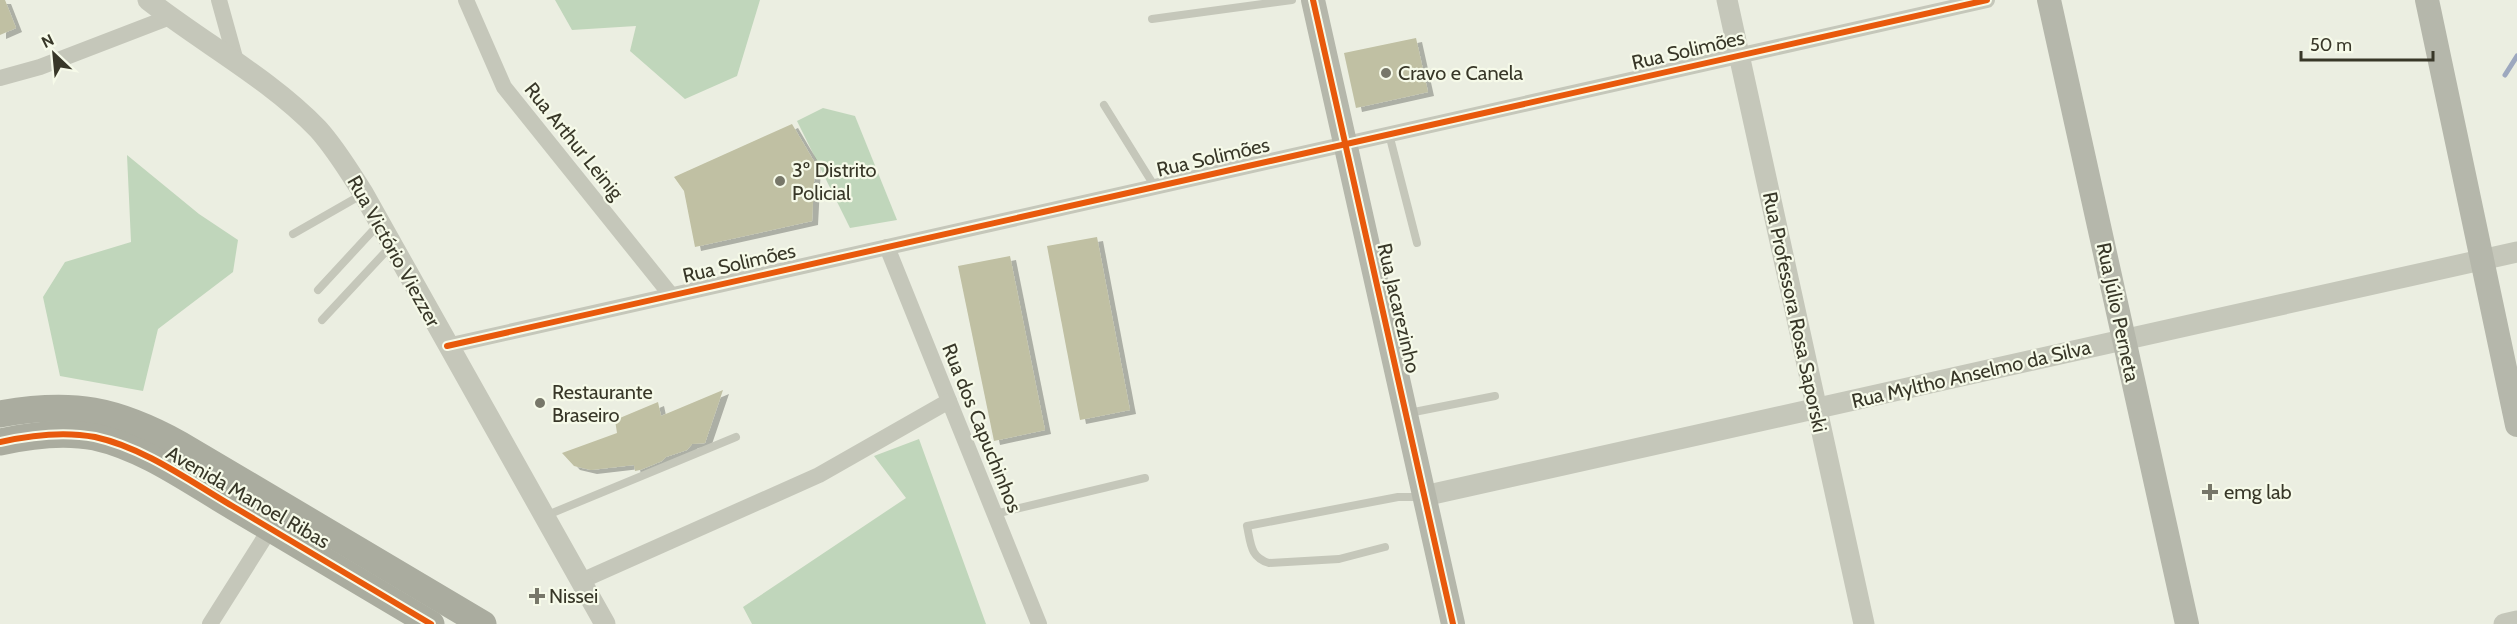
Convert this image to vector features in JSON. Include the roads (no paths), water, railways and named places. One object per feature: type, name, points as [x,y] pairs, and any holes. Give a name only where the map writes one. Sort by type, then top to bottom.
[{"type":"main road","name":"Rua Jacarezinho","points":[[1313,0],[1453,624]]},
{"type":"main road","name":"Rua Júlio Perneta","points":[[2049,0],[2187,624]]},
{"type":"main road","points":[[2427,0],[2517,425]]},
{"type":"main road","name":"Avenida Manoel Ribas","points":[[0,414],[43,408],[69,408],[114,414],[134,421],[181,445],[483,624]]},
{"type":"main road","name":"Avenida Manoel Ribas","points":[[0,442],[55,434],[96,438],[120,445],[175,472],[430,624]]},
{"type":"street","name":"Rua Victório Viezzer","points":[[148,0],[279,96],[317,129],[333,148],[380,223],[605,624]]},
{"type":"street","points":[[219,0],[237,65]]},
{"type":"street","name":"Rua Arthur Leinig","points":[[466,0],[504,87],[671,295]]},
{"type":"street","name":"Rua Professora Rosa Saporski","points":[[1727,0],[1864,624]]},
{"type":"street","name":"Rua Solimões","points":[[447,346],[1987,0]]},
{"type":"street","points":[[0,78],[40,67],[170,17]]},
{"type":"street","name":"Rua dos Capuchinhos","points":[[887,247],[1039,624]]},
{"type":"street","name":"Rua Myltho Anselmo da Silva","points":[[1424,496],[2517,252]]},
{"type":"street","points":[[581,581],[819,475],[949,401]]},
{"type":"street","points":[[210,624],[270,529]]},
{"type":"street","points":[[2504,624],[2517,621]]},
{"type":"lane","points":[[1152,19],[1292,0]]},
{"type":"lane","points":[[1104,105],[1155,187]]},
{"type":"lane","points":[[1389,134],[1417,243]]},
{"type":"lane","points":[[293,234],[363,194]]},
{"type":"lane","points":[[318,290],[380,223]]},
{"type":"lane","points":[[322,320],[392,245]]},
{"type":"lane","points":[[1406,413],[1495,396]]},
{"type":"lane","points":[[544,517],[736,437]]},
{"type":"lane","points":[[995,514],[1145,478]]},
{"type":"lane","points":[[1385,547],[1339,559],[1269,564],[1259,560],[1253,552],[1247,526],[1398,497],[1424,496]]},
{"type":"waterway","points":[[2505,75],[2517,56]]},
{"type":"place","name":"Cravo e Canela","points":[[1386,73]]},
{"type":"place","name":"3º Distrito Policial","points":[[780,181]]},
{"type":"place","name":"Restaurante Braseiro","points":[[540,403]]},
{"type":"place","name":"emg lab","points":[[2210,492]]},
{"type":"place","name":"Nissei","points":[[537,596]]}]
